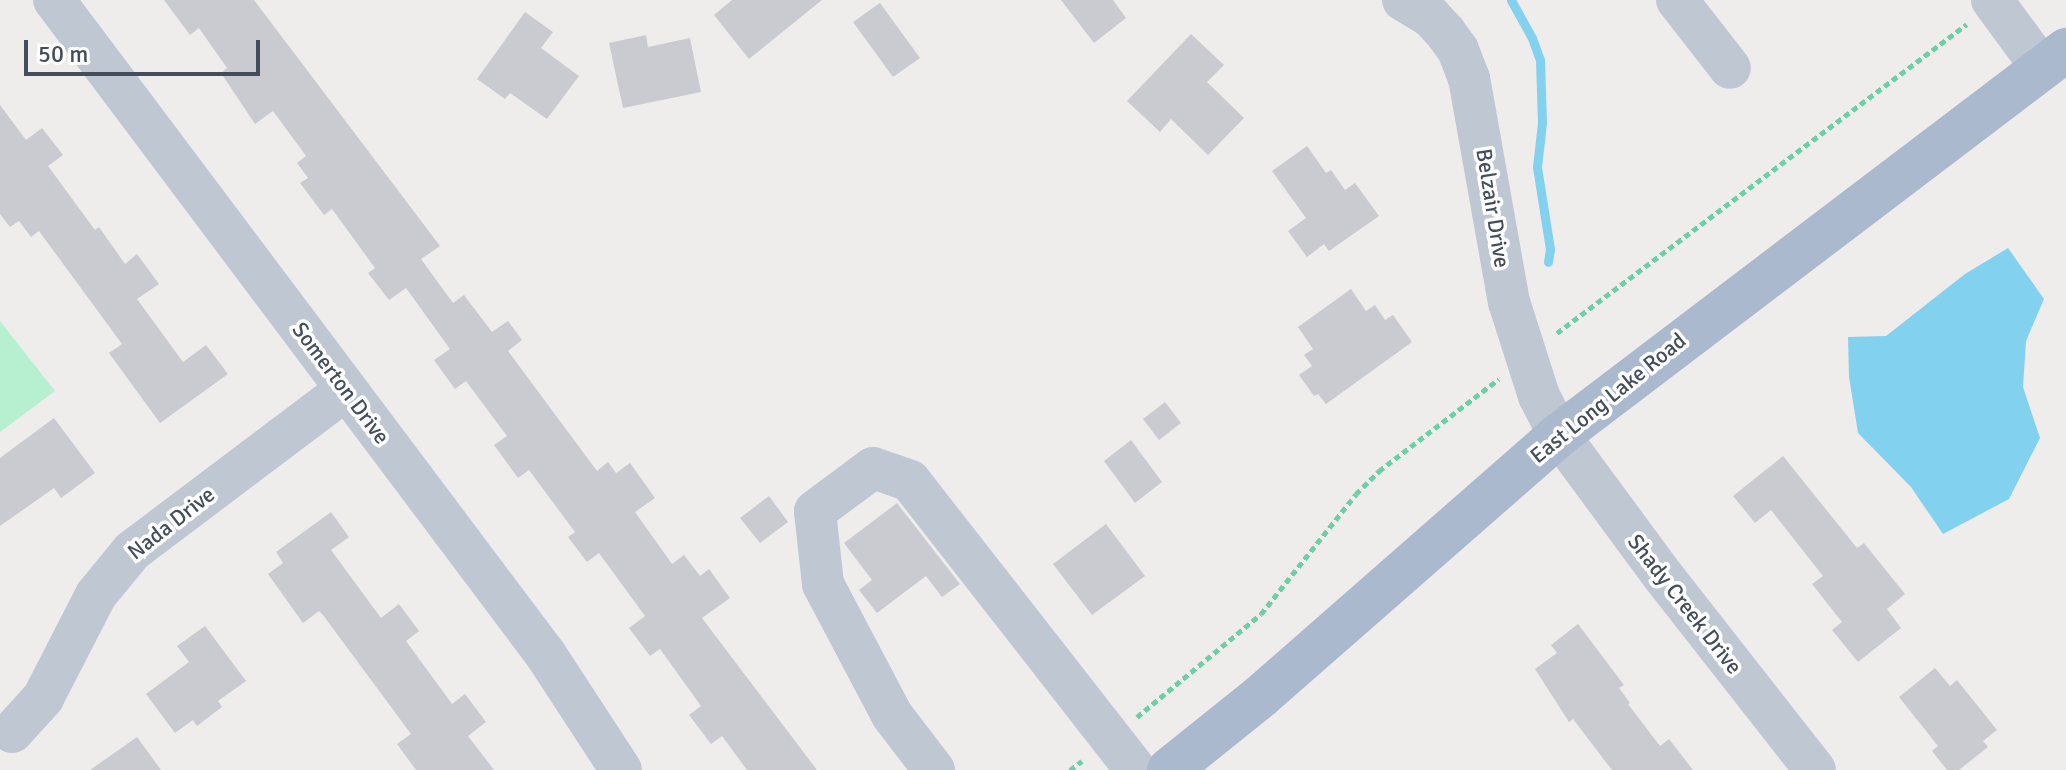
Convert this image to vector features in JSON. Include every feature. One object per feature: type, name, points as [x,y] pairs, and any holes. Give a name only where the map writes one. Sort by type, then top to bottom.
[{"type":"main road","name":"East Long Lake Road","points":[[1169,770],[1261,696],[1559,435],[2054,59]]},
{"type":"street","name":"Somerton Drive","points":[[54,0],[546,655],[621,770]]},
{"type":"street","name":"Belzair Drive","points":[[1403,0],[1431,17],[1445,32],[1458,50],[1469,78],[1479,118],[1509,302],[1539,396],[1559,435]]},
{"type":"street","points":[[1677,0],[1730,68]]},
{"type":"street","points":[[1981,11],[2054,59]]},
{"type":"street","name":"Nada Drive","points":[[12,732],[50,688],[96,595],[122,561],[346,390]]},
{"type":"street","name":"Shady Creek Drive","points":[[1559,435],[1663,576],[1815,770]]},
{"type":"street","points":[[934,770],[892,715],[823,584],[815,511],[873,468],[910,481],[1136,770]]},
{"type":"path","points":[[1548,340],[1981,11]]},
{"type":"path","points":[[1132,720],[1261,614],[1356,494],[1379,471],[1509,371]]},
{"type":"green space","points":[[0,321],[55,391],[0,432]]},
{"type":"water","points":[[2008,248],[2044,299],[2026,341],[2023,387],[2040,438],[2009,499],[1943,534],[1911,487],[1858,433],[1849,377],[1848,337],[1886,336],[1965,274]]},
{"type":"building","points":[[164,0],[254,0],[440,246],[421,259],[453,303],[464,295],[492,332],[508,321],[522,340],[508,351],[597,471],[608,462],[616,473],[630,463],[655,498],[635,512],[672,564],[684,555],[700,576],[709,569],[730,598],[702,618],[817,770],[747,770],[722,736],[711,744],[689,715],[701,706],[660,649],[650,656],[629,628],[645,616],[599,553],[587,562],[568,537],[575,532],[529,470],[518,478],[494,445],[507,436],[466,381],[455,389],[434,360],[450,349],[406,288],[389,300],[368,273],[375,268],[332,209],[324,215],[300,183],[308,178],[297,163],[306,156],[273,111],[255,124],[221,73],[227,68],[199,28],[190,35]]},
{"type":"building","points":[[732,0],[822,0],[749,59],[714,15]]},
{"type":"building","points":[[1061,0],[1113,0],[1126,18],[1094,43]]},
{"type":"building","points":[[880,3],[920,58],[893,77],[853,22]]},
{"type":"building","points":[[525,12],[553,32],[541,48],[579,76],[547,119],[510,93],[505,99],[477,79]]},
{"type":"building","points":[[1191,34],[1224,65],[1207,82],[1244,118],[1208,155],[1171,119],[1160,132],[1127,101]]},
{"type":"building","points":[[646,35],[648,47],[690,38],[701,92],[623,108],[609,43]]},
{"type":"building","points":[[0,105],[26,140],[42,128],[63,155],[48,166],[95,230],[99,227],[125,264],[137,254],[159,284],[137,299],[183,362],[206,345],[228,374],[160,423],[109,353],[122,344],[39,231],[31,237],[19,221],[10,227],[0,214]]},
{"type":"building","points":[[1307,146],[1326,173],[1331,170],[1345,190],[1355,183],[1379,216],[1329,251],[1324,244],[1307,257],[1288,231],[1306,218],[1272,171]]},
{"type":"building","points":[[1351,289],[1366,311],[1375,305],[1385,320],[1393,315],[1412,342],[1326,404],[1318,394],[1314,396],[1299,375],[1312,366],[1304,355],[1313,349],[1298,327]]},
{"type":"building","points":[[1165,402],[1181,423],[1159,440],[1143,419]]},
{"type":"building","points":[[54,418],[95,473],[61,498],[54,488],[0,526],[0,458]]},
{"type":"building","points":[[1131,440],[1162,482],[1135,503],[1104,461]]},
{"type":"building","points":[[1783,456],[1857,548],[1864,543],[1905,594],[1887,609],[1901,628],[1858,662],[1832,630],[1842,622],[1812,584],[1823,576],[1771,510],[1755,523],[1733,496]]},
{"type":"building","points":[[769,496],[788,522],[760,543],[740,518]]},
{"type":"building","points":[[897,503],[960,584],[942,597],[926,576],[877,613],[859,590],[872,580],[844,543]]},
{"type":"building","points":[[331,512],[349,537],[331,550],[381,618],[399,604],[419,631],[406,641],[452,704],[465,694],[486,722],[468,736],[494,770],[416,770],[397,744],[411,734],[323,615],[319,611],[303,623],[268,574],[283,563],[276,552]]},
{"type":"building","points":[[1106,524],[1145,576],[1092,615],[1053,564]]},
{"type":"building","points":[[1578,624],[1624,685],[1619,688],[1628,704],[1660,746],[1669,739],[1693,770],[1612,770],[1573,719],[1569,722],[1535,669],[1557,653],[1551,645]]},
{"type":"building","points":[[205,626],[246,681],[218,701],[222,707],[197,726],[193,720],[175,733],[146,694],[189,662],[177,646]]},
{"type":"building","points":[[1935,668],[1950,686],[1957,680],[1997,730],[1983,741],[1988,747],[1959,770],[1947,770],[1932,751],[1938,746],[1899,697]]},
{"type":"building","points":[[137,737],[161,770],[90,770]]},
{"type":"waterway","points":[[1511,0],[1540,60],[1542,123],[1537,167],[1550,249],[1548,262]]}]
